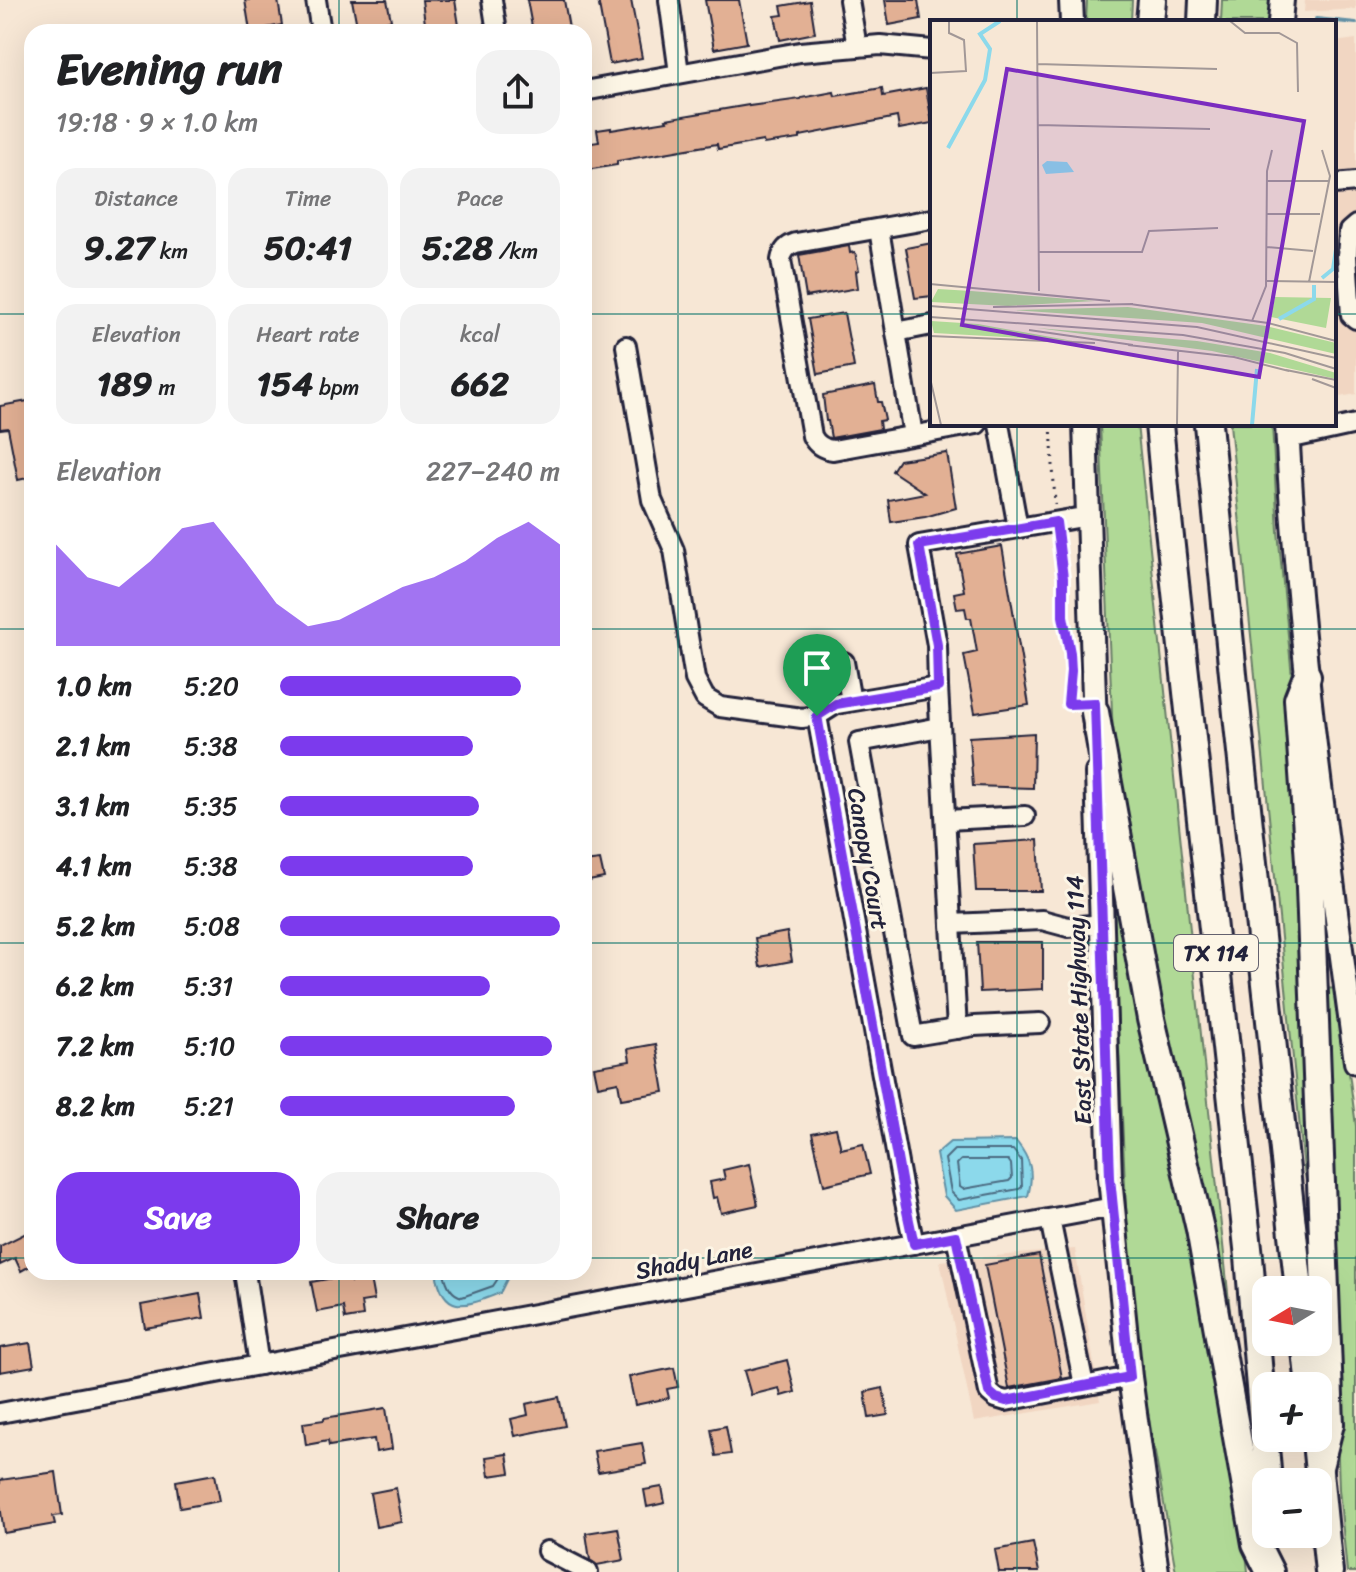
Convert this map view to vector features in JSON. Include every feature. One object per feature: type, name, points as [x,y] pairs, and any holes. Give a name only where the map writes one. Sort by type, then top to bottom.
[{"type":"highway","points":[[1150,20],[1152,0]]},
{"type":"highway","points":[[1202,20],[1203,0]]},
{"type":"highway","name":"TX 114","points":[[1159,426],[1249,1257],[1267,1468]]},
{"type":"highway","name":"TX 114","points":[[1208,426],[1297,1276]]},
{"type":"highway","points":[[1307,676],[1298,699],[1309,861],[1330,1424],[1319,1467]]},
{"type":"highway","points":[[1095,707],[1151,1019],[1200,1229],[1256,1544],[1273,1572]]},
{"type":"highway","points":[[1317,1452],[1329,1572]]},
{"type":"highway","points":[[1272,1548],[1273,1572]]},
{"type":"main road","points":[[1071,0],[1072,20]]},
{"type":"main road","points":[[1280,20],[1282,0]]},
{"type":"main road","name":"East State Highway 114","points":[[1085,426],[1110,1178],[1130,1377],[1157,1572]]},
{"type":"main road","points":[[1287,432],[1307,676],[1356,1062]]},
{"type":"street","points":[[316,0],[320,24]]},
{"type":"street","points":[[492,0],[496,24]]},
{"type":"street","points":[[669,0],[679,73]]},
{"type":"street","points":[[849,0],[857,47]]},
{"type":"street","points":[[592,89],[800,52],[880,45],[930,50]]},
{"type":"street","points":[[1336,184],[1356,182]]},
{"type":"street","points":[[930,219],[796,243],[782,252],[781,260],[815,441],[825,449],[833,450],[965,426]]},
{"type":"street","points":[[1356,225],[1349,231],[1347,256],[1351,315],[1356,319]]},
{"type":"street","points":[[879,229],[913,435]]},
{"type":"street","points":[[896,332],[930,325]]},
{"type":"street","points":[[626,346],[652,500],[674,550],[695,679],[705,698],[720,707],[802,718],[817,716],[836,704],[938,687]]},
{"type":"street","points":[[1287,432],[1356,424]]},
{"type":"street","points":[[999,426],[1018,528]]},
{"type":"street","points":[[957,1029],[937,645],[919,545],[1089,516]]},
{"type":"street","points":[[844,662],[851,701]]},
{"type":"street","name":"Canopy Court","points":[[817,716],[914,1244]]},
{"type":"street","points":[[940,727],[859,742],[913,1036],[974,1026],[1040,1023]]},
{"type":"street","points":[[946,820],[1025,816]]},
{"type":"street","points":[[951,924],[1042,920],[1068,927],[1103,924]]},
{"type":"street","name":"Shady Lane","points":[[0,1413],[1113,1207]]},
{"type":"street","points":[[1050,1219],[1084,1385]]},
{"type":"street","points":[[956,1236],[989,1392],[996,1398],[1006,1401],[1130,1377]]},
{"type":"street","points":[[246,1280],[259,1365]]},
{"type":"street","points":[[547,1551],[588,1572]]},
{"type":"path","points":[[1051,426],[1063,616],[1070,653],[1068,704],[1095,707]]},
{"type":"shaded area","points":[[1305,0],[1356,0],[1356,9],[1304,12]]},
{"type":"shaded area","points":[[1356,39],[1356,394],[1336,398],[1336,42]]},
{"type":"shaded area","points":[[1075,1249],[1100,1401],[974,1422],[940,1261]]},
{"type":"green space","points":[[1087,0],[1132,0],[1131,20],[1086,20]]},
{"type":"green space","points":[[1222,0],[1271,0],[1270,20],[1221,20]]},
{"type":"green space","points":[[1100,426],[1137,426],[1231,1321],[1225,1322],[1180,1121],[1113,737]]},
{"type":"green space","points":[[1230,426],[1272,426],[1278,531],[1297,729],[1315,1185],[1307,1186]]},
{"type":"green space","points":[[1121,912],[1186,1204],[1241,1504],[1248,1572],[1176,1572],[1139,1362],[1126,1207],[1113,913]]},
{"type":"green space","points":[[1338,988],[1356,1126],[1356,1572],[1347,1572],[1339,1489],[1322,989]]},
{"type":"water","points":[[1016,1141],[1030,1167],[1028,1196],[956,1210],[944,1196],[936,1154],[950,1142]]},
{"type":"water","points":[[438,1280],[506,1280],[500,1293],[468,1304],[451,1302]]},
{"type":"building","points":[[245,0],[278,0],[282,24],[249,24]]},
{"type":"building","points":[[352,0],[387,0],[391,20],[357,24]]},
{"type":"building","points":[[422,0],[455,0],[459,24],[425,24]]},
{"type":"building","points":[[527,0],[564,0],[568,24],[532,24]]},
{"type":"building","points":[[598,0],[631,0],[642,58],[610,64]]},
{"type":"building","points":[[705,0],[739,0],[747,43],[714,49]]},
{"type":"building","points":[[885,0],[918,0],[921,19],[889,25]]},
{"type":"building","points":[[810,1],[815,33],[780,40],[775,16],[783,15],[781,6]]},
{"type":"building","points":[[882,88],[883,96],[926,88],[930,123],[899,129],[897,117],[800,136],[800,139],[764,144],[763,141],[718,149],[717,144],[617,161],[617,165],[592,169],[592,143],[599,142],[597,130],[834,92],[835,96]]},
{"type":"building","points":[[930,243],[930,296],[915,298],[906,248]]},
{"type":"building","points":[[849,246],[850,253],[855,252],[859,270],[856,271],[858,288],[806,297],[799,255]]},
{"type":"building","points":[[844,313],[854,367],[818,374],[808,319]]},
{"type":"building","points":[[875,385],[885,420],[879,421],[880,429],[831,438],[823,395]]},
{"type":"building","points":[[24,402],[24,479],[18,480],[8,428],[0,429],[0,406]]},
{"type":"building","points":[[947,453],[956,508],[891,522],[888,500],[925,493],[892,471],[899,460]]},
{"type":"building","points":[[1002,546],[1029,705],[975,713],[964,655],[977,652],[971,618],[967,618],[965,608],[957,609],[954,593],[964,591],[957,554]]},
{"type":"building","points":[[1034,733],[1033,788],[973,786],[969,737]]},
{"type":"building","points":[[1038,840],[1041,891],[976,891],[973,844]]},
{"type":"building","points":[[600,860],[604,878],[592,880],[592,861]]},
{"type":"building","points":[[787,932],[792,961],[760,967],[755,938]]},
{"type":"building","points":[[977,942],[1043,942],[1043,989],[980,992]]},
{"type":"building","points":[[656,1044],[664,1092],[621,1099],[618,1082],[598,1086],[594,1067],[630,1061],[628,1049]]},
{"type":"building","points":[[836,1128],[841,1149],[863,1144],[870,1174],[824,1185],[812,1133]]},
{"type":"building","points":[[749,1164],[758,1205],[721,1213],[717,1197],[713,1198],[710,1182],[725,1179],[723,1170]]},
{"type":"building","points":[[24,1234],[24,1269],[21,1271],[15,1258],[0,1265],[0,1246]]},
{"type":"building","points":[[1039,1255],[1062,1378],[1009,1388],[985,1265]]},
{"type":"building","points":[[370,1280],[374,1300],[361,1302],[363,1316],[345,1319],[343,1307],[317,1312],[311,1282]]},
{"type":"building","points":[[200,1294],[204,1318],[145,1328],[141,1305]]},
{"type":"building","points":[[30,1343],[34,1366],[0,1372],[0,1348]]},
{"type":"building","points":[[787,1360],[795,1392],[781,1396],[779,1388],[751,1395],[744,1371]]},
{"type":"building","points":[[674,1368],[678,1387],[667,1389],[669,1398],[635,1405],[629,1377]]},
{"type":"building","points":[[883,1388],[888,1415],[869,1418],[865,1392]]},
{"type":"building","points":[[559,1397],[565,1426],[515,1436],[511,1419],[528,1415],[526,1404]]},
{"type":"building","points":[[386,1408],[392,1449],[376,1452],[374,1439],[329,1446],[328,1441],[306,1445],[303,1423]]},
{"type":"building","points":[[726,1426],[731,1454],[716,1456],[711,1429]]},
{"type":"building","points":[[642,1443],[646,1464],[598,1472],[594,1451]]},
{"type":"building","points":[[507,1454],[510,1473],[489,1476],[486,1457]]},
{"type":"building","points":[[56,1472],[62,1515],[53,1516],[55,1524],[4,1533],[0,1480]]},
{"type":"building","points":[[215,1474],[220,1501],[180,1508],[176,1481]]},
{"type":"building","points":[[662,1487],[665,1503],[647,1507],[644,1490]]},
{"type":"building","points":[[396,1488],[402,1522],[376,1527],[370,1493]]},
{"type":"building","points":[[618,1528],[624,1560],[597,1565],[590,1560],[586,1533]]},
{"type":"building","points":[[1033,1543],[1039,1572],[999,1572],[995,1550]]},
{"type":"waterway","points":[[1316,19],[1326,20]]},
{"type":"waterway","points":[[1336,21],[1356,23]]},
{"type":"route","points":[[1056,522],[1063,578],[1063,616],[1070,653],[1068,704],[1095,703],[1110,1178],[1130,1377],[1006,1401],[996,1398],[989,1392],[956,1236],[914,1244],[817,716],[836,704],[938,687],[937,645],[919,545],[1056,522]]}]
